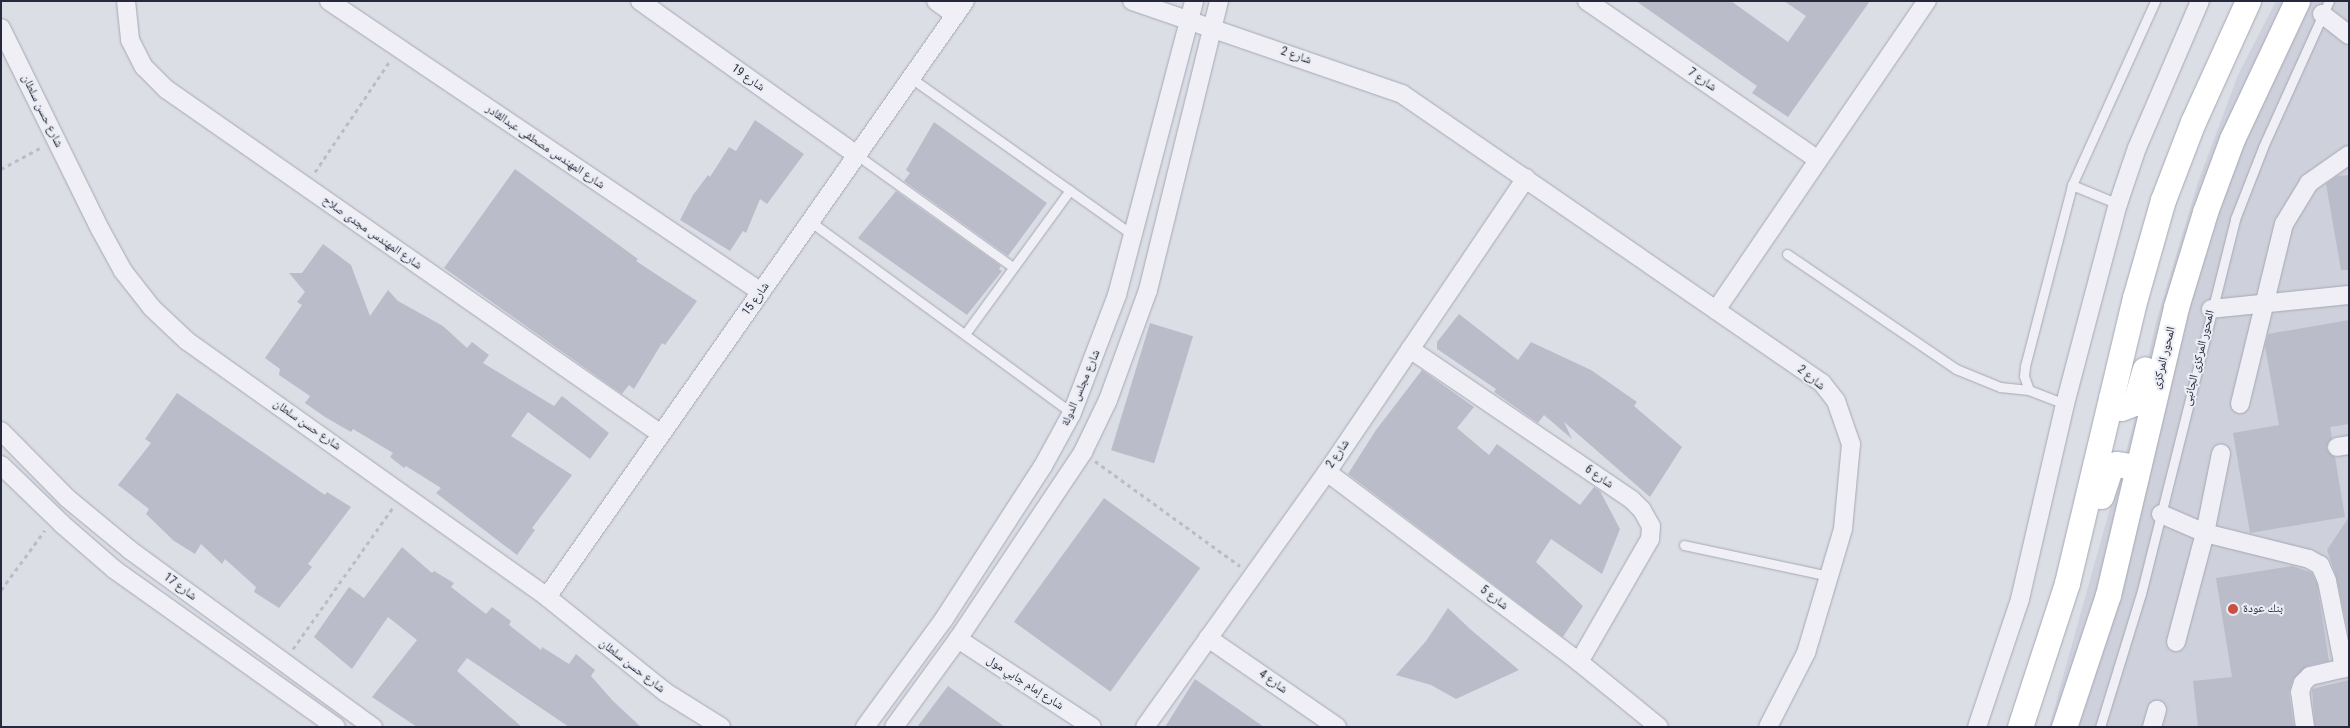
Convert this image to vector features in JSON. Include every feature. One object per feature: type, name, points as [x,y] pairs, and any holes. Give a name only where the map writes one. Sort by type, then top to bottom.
[{"type":"main road","points":[[2020,727],[2043,665],[2083,517],[2139,280],[2163,200],[2193,122],[2248,1]]},
{"type":"main road","name":"المحور المركزى","points":[[2064,727],[2108,595],[2185,274],[2215,184],[2263,68],[2297,2]]},
{"type":"main road","points":[[2111,398],[2121,408],[2135,403],[2146,364],[2153,356],[2165,353]]},
{"type":"main road","points":[[2083,517],[2096,509],[2112,467],[2126,464],[2136,476]]},
{"type":"street","name":"شارع المهندس مجدى صلاح","points":[[126,1],[130,40],[144,67],[166,88],[661,434]]},
{"type":"street","name":"شارع المهندس مصطفى عبدالقادر","points":[[330,1],[761,292]]},
{"type":"street","name":"شارع 19","points":[[640,1],[857,156]]},
{"type":"street","points":[[936,1],[960,8]]},
{"type":"street","name":"شارع 2","points":[[1132,1],[1402,94],[1822,384],[1846,422],[1851,467],[1843,529],[1806,653],[1768,727]]},
{"type":"street","name":"شارع مجلس الدولة","points":[[865,727],[944,619],[1043,466],[1072,413],[1117,295],[1194,1]]},
{"type":"street","points":[[894,727],[958,639],[1083,452],[1120,373],[1148,290],[1219,1]]},
{"type":"street","name":"شارع 7","points":[[1587,1],[1818,160]]},
{"type":"street","points":[[1977,727],[2020,599],[2065,404],[2118,204],[2136,148],[2200,1]]},
{"type":"street","points":[[1716,310],[1924,2]]},
{"type":"street","name":"شارع 15","points":[[547,597],[960,8]]},
{"type":"street","points":[[2326,8],[2349,34]]},
{"type":"street","name":"شارع حسن سلطان","points":[[1,28],[123,271],[152,308],[187,341],[404,492],[547,597],[666,692],[721,727]]},
{"type":"street","points":[[2240,404],[2263,303],[2284,224],[2309,183],[2349,155]]},
{"type":"street","name":"شارع 2","points":[[1145,727],[1252,574],[1327,472],[1526,178]]},
{"type":"street","points":[[2211,309],[2349,295]]},
{"type":"street","name":"شارع 6","points":[[1410,349],[1632,500],[1642,510],[1650,526],[1650,539],[1579,662]]},
{"type":"street","name":"شارع 17","points":[[1,431],[67,498],[130,550],[373,727]]},
{"type":"street","points":[[2176,642],[2205,533],[2221,454]]},
{"type":"street","name":"شارع 17","points":[[1,465],[54,517],[115,570],[336,727]]},
{"type":"street","name":"شارع 5","points":[[1327,472],[1579,662],[1659,727]]},
{"type":"street","points":[[2161,514],[2205,533],[2309,559],[2320,565],[2328,581],[2346,668],[2310,676],[2303,683],[2300,692],[2305,727]]},
{"type":"street","name":"شارع 4","points":[[1208,638],[1337,727]]},
{"type":"street","name":"شارع إمام جابي مول","points":[[958,639],[1092,727]]},
{"type":"street","points":[[2152,727],[2157,710]]},
{"type":"lane","points":[[2029,390],[2024,376],[2025,366],[2072,185],[2155,1]]},
{"type":"lane","name":"المحور المركزى الجانبى","points":[[2100,727],[2123,658],[2235,219],[2326,8]]},
{"type":"lane","points":[[911,78],[1133,235]]},
{"type":"lane","points":[[857,156],[1013,267]]},
{"type":"lane","points":[[2072,185],[2118,204]]},
{"type":"lane","points":[[965,334],[1070,190]]},
{"type":"lane","points":[[810,222],[1072,413]]},
{"type":"lane","points":[[1787,254],[1956,369],[2000,387],[2029,390],[2065,404]]},
{"type":"lane","points":[[1684,545],[1829,576]]},
{"type":"path","points":[[306,186],[399,48]]},
{"type":"path","points":[[1,168],[56,140]]},
{"type":"path","points":[[1083,452],[1252,574]]},
{"type":"path","points":[[284,662],[404,492]]},
{"type":"path","points":[[1,590],[54,517]]},
{"type":"shaded area","points":[[2276,1],[2349,1],[2349,727],[2049,727],[2131,433],[2156,322],[2198,182],[2238,75]]},
{"type":"building","points":[[1636,1],[1731,1],[1788,42],[1806,16],[1784,1],[1870,1],[1788,117],[1752,93],[1757,86]]},
{"type":"building","points":[[755,120],[804,154],[767,204],[760,199],[746,233],[743,231],[730,251],[680,220],[693,195],[708,175],[710,177],[729,147],[736,151]]},
{"type":"building","points":[[934,122],[1047,203],[1008,256],[904,181],[910,173],[906,170]]},
{"type":"building","points":[[515,169],[638,259],[636,261],[697,301],[665,345],[662,343],[634,389],[629,385],[622,394],[444,268]]},
{"type":"building","points":[[2349,175],[2349,270],[2341,270],[2326,184],[2337,176]]},
{"type":"building","points":[[896,191],[1001,266],[999,269],[1002,271],[967,315],[858,238]]},
{"type":"building","points":[[323,244],[351,265],[370,316],[388,290],[398,301],[443,326],[467,348],[472,342],[489,355],[483,363],[554,406],[562,396],[609,433],[590,459],[528,412],[511,436],[572,475],[532,528],[535,530],[517,555],[436,493],[441,488],[406,466],[404,468],[390,457],[393,453],[353,429],[351,432],[305,403],[310,396],[279,375],[280,369],[265,358],[302,305],[297,302],[305,292],[289,273],[302,273]]},
{"type":"building","points":[[1459,314],[1518,360],[1531,342],[1591,370],[1637,402],[1634,406],[1682,447],[1650,497],[1564,422],[1572,439],[1544,415],[1538,423],[1494,392],[1496,389],[1437,349],[1437,342]]},
{"type":"building","points":[[2349,320],[2349,424],[2330,427],[2332,438],[2326,448],[2335,457],[2345,517],[2250,533],[2233,433],[2279,425],[2265,346],[2268,334]]},
{"type":"building","points":[[1150,323],[1193,336],[1154,463],[1111,450]]},
{"type":"building","points":[[1422,370],[1474,407],[1457,428],[1489,455],[1497,444],[1580,505],[1594,487],[1600,491],[1620,529],[1602,574],[1551,539],[1536,562],[1583,606],[1563,637],[1348,474],[1376,430]]},
{"type":"building","points":[[177,393],[325,495],[327,492],[351,507],[308,564],[312,567],[279,608],[254,592],[256,587],[225,559],[222,564],[201,544],[195,554],[174,541],[146,514],[149,509],[118,485],[151,443],[145,439]]},
{"type":"building","points":[[1104,498],[1200,568],[1110,692],[1014,622]]},
{"type":"building","points":[[2349,517],[2349,637],[2337,579],[2327,550]]},
{"type":"building","points":[[402,547],[432,573],[434,571],[454,583],[451,587],[486,614],[492,607],[511,621],[509,625],[541,650],[542,647],[569,664],[576,654],[595,670],[591,676],[613,701],[641,727],[569,727],[467,658],[457,671],[522,727],[417,727],[372,697],[417,640],[388,617],[352,669],[314,637],[349,587],[364,598]]},
{"type":"building","points":[[2292,566],[2312,573],[2317,584],[2329,661],[2307,666],[2293,679],[2289,693],[2294,727],[2198,727],[2193,681],[2232,677],[2216,578]]},
{"type":"building","points":[[1448,608],[1519,670],[1456,699],[1431,685],[1396,675],[1426,641]]},
{"type":"building","points":[[1195,679],[1264,727],[1165,727]]},
{"type":"building","points":[[2349,680],[2349,727],[2315,727],[2312,689]]},
{"type":"building","points":[[948,686],[1005,727],[917,727]]},
{"type":"place","name":"بنك عودة","points":[[2233,609]]}]
